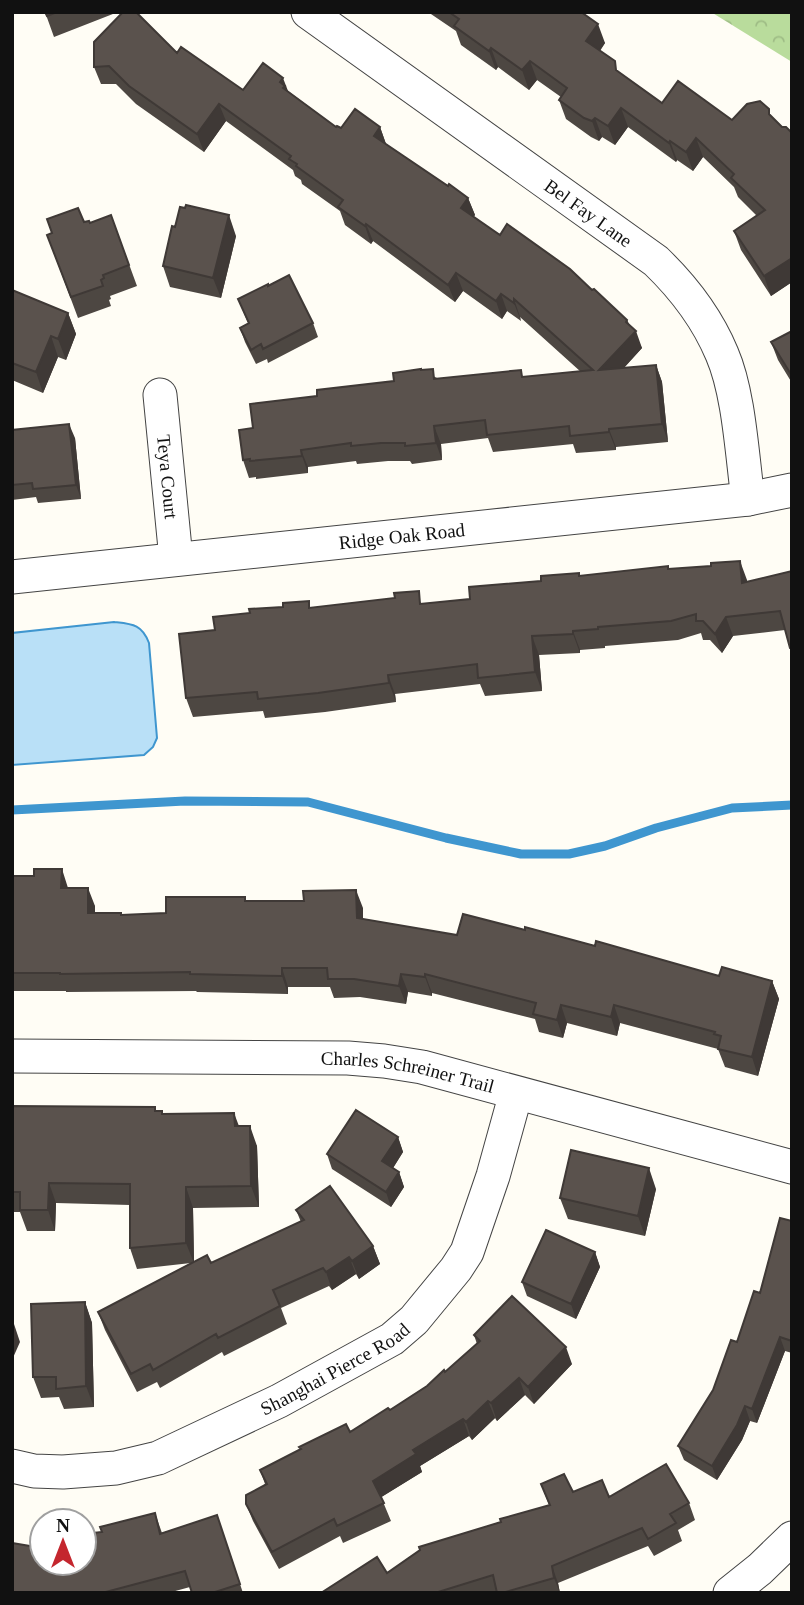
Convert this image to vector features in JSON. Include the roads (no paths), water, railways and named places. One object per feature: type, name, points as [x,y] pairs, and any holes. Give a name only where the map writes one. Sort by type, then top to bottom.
[{"type":"street","name":"Bel Fay Lane","points":[[308,12],[656,261],[673,278],[697,308],[723,355],[738,418],[748,499]]},
{"type":"street","name":"Teya Court","points":[[160,395],[176,559]]},
{"type":"street","name":"Ridge Oak Road","points":[[12,577],[748,499],[792,490]]},
{"type":"street","name":"Charles Schreiner Trail","points":[[12,1056],[348,1058],[384,1061],[422,1067],[792,1167]]},
{"type":"street","name":"Shanghai Pierce Road","points":[[12,1466],[34,1471],[63,1472],[116,1468],[158,1458],[279,1401],[392,1339],[422,1311],[467,1252],[494,1176],[516,1093]]},
{"type":"street","points":[[730,1593],[792,1538]]},
{"type":"water","points":[[114,622],[136,626],[149,643],[157,738],[153,747],[144,755],[12,765],[12,633]]},
{"type":"waterway","points":[[12,810],[185,801],[308,802],[446,838],[521,854],[569,854],[732,808],[792,805]]}]
